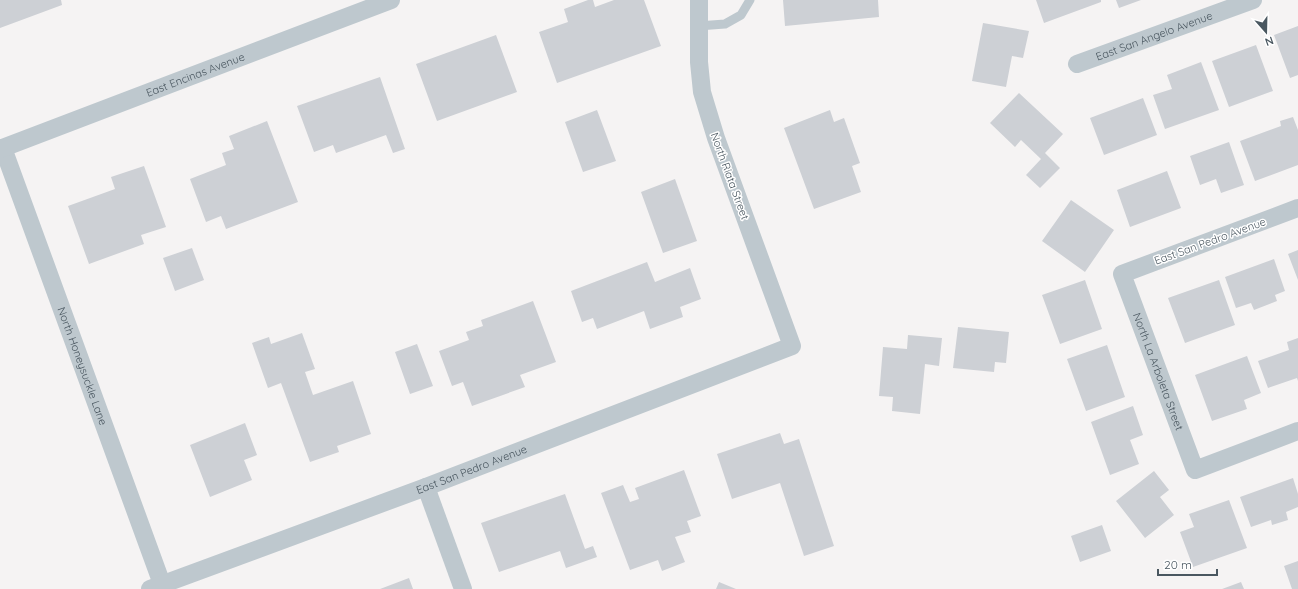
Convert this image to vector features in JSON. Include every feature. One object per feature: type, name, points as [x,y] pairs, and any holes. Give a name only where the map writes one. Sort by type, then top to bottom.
[{"type":"street","name":"East Encinas Avenue","points":[[2,149],[391,0]]},
{"type":"street","name":"North Riata Street","points":[[699,0],[699,62],[702,92],[716,138],[792,346]]},
{"type":"street","name":"East San Angelo Avenue","points":[[1077,64],[1253,0]]},
{"type":"street","name":"North Honeysuckle Lane","points":[[2,149],[156,587]]},
{"type":"street","name":"East San Pedro Avenue","points":[[1122,274],[1298,208]]},
{"type":"street","name":"North La Arboleta Street","points":[[1122,274],[1195,470],[1298,431]]},
{"type":"street","name":"East San Pedro Avenue","points":[[156,587],[426,487],[792,346]]},
{"type":"street","points":[[426,487],[463,589]]},
{"type":"lane","points":[[698,26],[724,24],[741,15],[750,0]]},
{"type":"building","points":[[0,0],[61,0],[62,5],[0,28]]},
{"type":"building","points":[[588,0],[593,0],[595,7],[614,0],[644,0],[661,46],[557,83],[539,32],[568,22],[564,9]]},
{"type":"building","points":[[783,0],[878,0],[879,17],[785,26]]},
{"type":"building","points":[[1036,0],[1101,0],[1101,2],[1044,23]]},
{"type":"building","points":[[1116,0],[1141,0],[1119,8]]},
{"type":"building","points":[[983,23],[1029,31],[1023,58],[1012,56],[1006,87],[972,81]]},
{"type":"building","points":[[1298,26],[1298,75],[1290,78],[1274,35]]},
{"type":"building","points":[[496,35],[517,92],[437,121],[416,64]]},
{"type":"building","points":[[1256,45],[1273,91],[1229,107],[1212,61]]},
{"type":"building","points":[[1201,62],[1219,110],[1165,129],[1153,95],[1172,89],[1167,75]]},
{"type":"building","points":[[380,77],[405,149],[393,153],[386,135],[336,153],[333,145],[314,152],[297,106]]},
{"type":"building","points":[[1019,93],[1063,134],[1045,153],[1060,168],[1040,188],[1026,175],[1041,159],[1021,140],[1015,147],[990,123]]},
{"type":"building","points":[[1143,98],[1157,135],[1104,155],[1090,118]]},
{"type":"building","points":[[597,110],[616,161],[583,172],[565,122]]},
{"type":"building","points":[[830,110],[834,122],[844,118],[860,163],[852,166],[861,192],[814,209],[784,128]]},
{"type":"building","points":[[1293,117],[1298,130],[1298,165],[1255,181],[1240,141],[1281,126],[1280,121]]},
{"type":"building","points":[[267,121],[298,202],[226,229],[221,216],[206,222],[190,179],[226,165],[222,153],[234,149],[229,136]]},
{"type":"building","points":[[1229,142],[1244,185],[1221,193],[1216,179],[1200,185],[1190,156]]},
{"type":"building","points":[[144,166],[166,227],[141,235],[144,244],[89,264],[68,206],[115,189],[111,177]]},
{"type":"building","points":[[1167,171],[1181,208],[1130,227],[1117,190]]},
{"type":"building","points":[[675,179],[697,241],[663,253],[641,192]]},
{"type":"building","points":[[1071,200],[1114,230],[1085,272],[1042,241]]},
{"type":"building","points":[[192,248],[204,280],[175,291],[163,258]]},
{"type":"building","points":[[1298,250],[1298,280],[1288,254]]},
{"type":"building","points":[[1274,259],[1285,291],[1275,295],[1277,301],[1254,310],[1251,303],[1236,308],[1225,277]]},
{"type":"building","points":[[647,262],[655,282],[690,268],[701,299],[680,307],[683,317],[650,329],[644,311],[597,329],[593,318],[582,322],[571,291]]},
{"type":"building","points":[[1085,280],[1102,329],[1060,344],[1042,295]]},
{"type":"building","points":[[1219,280],[1235,325],[1185,343],[1168,298]]},
{"type":"building","points":[[533,301],[556,362],[520,375],[525,387],[472,406],[463,382],[452,386],[439,351],[469,340],[466,332],[483,326],[481,320]]},
{"type":"building","points":[[958,327],[1009,332],[1006,363],[995,362],[994,372],[953,368]]},
{"type":"building","points":[[302,333],[315,369],[305,372],[313,395],[353,381],[371,434],[337,446],[339,452],[310,462],[281,383],[268,388],[252,343],[269,337],[271,344]]},
{"type":"building","points":[[908,335],[942,338],[939,366],[925,364],[920,414],[892,411],[893,397],[879,396],[883,347],[907,349]]},
{"type":"building","points":[[1298,338],[1298,381],[1297,378],[1268,388],[1258,361],[1289,350],[1287,342]]},
{"type":"building","points":[[417,344],[433,386],[410,394],[395,352]]},
{"type":"building","points":[[1107,345],[1125,397],[1086,411],[1067,359]]},
{"type":"building","points":[[1247,356],[1261,393],[1244,400],[1247,409],[1212,421],[1195,375]]},
{"type":"building","points":[[1133,406],[1143,435],[1130,440],[1139,464],[1110,475],[1091,422]]},
{"type":"building","points":[[245,423],[257,455],[244,460],[252,480],[210,497],[190,445]]},
{"type":"building","points":[[780,433],[784,444],[799,439],[834,546],[804,556],[780,483],[732,499],[717,454]]},
{"type":"building","points":[[684,470],[701,516],[687,521],[691,532],[675,537],[685,562],[662,571],[658,560],[630,570],[601,493],[623,485],[630,502],[639,499],[635,488]]},
{"type":"building","points":[[1154,471],[1169,490],[1160,497],[1174,515],[1145,538],[1116,501]]},
{"type":"building","points":[[1293,478],[1298,494],[1298,507],[1286,512],[1288,520],[1272,525],[1271,520],[1251,527],[1240,497]]},
{"type":"building","points":[[565,494],[585,549],[593,546],[597,557],[566,568],[560,551],[499,572],[481,523]]},
{"type":"building","points":[[1229,500],[1247,548],[1193,567],[1180,532],[1194,527],[1189,514]]},
{"type":"building","points":[[1102,525],[1111,551],[1080,562],[1071,536]]},
{"type":"building","points":[[1298,561],[1298,589],[1292,589],[1284,566]]},
{"type":"building","points":[[409,578],[413,589],[380,589]]},
{"type":"building","points":[[719,582],[736,589],[716,589]]},
{"type":"building","points":[[1241,582],[1244,589],[1222,589]]}]
